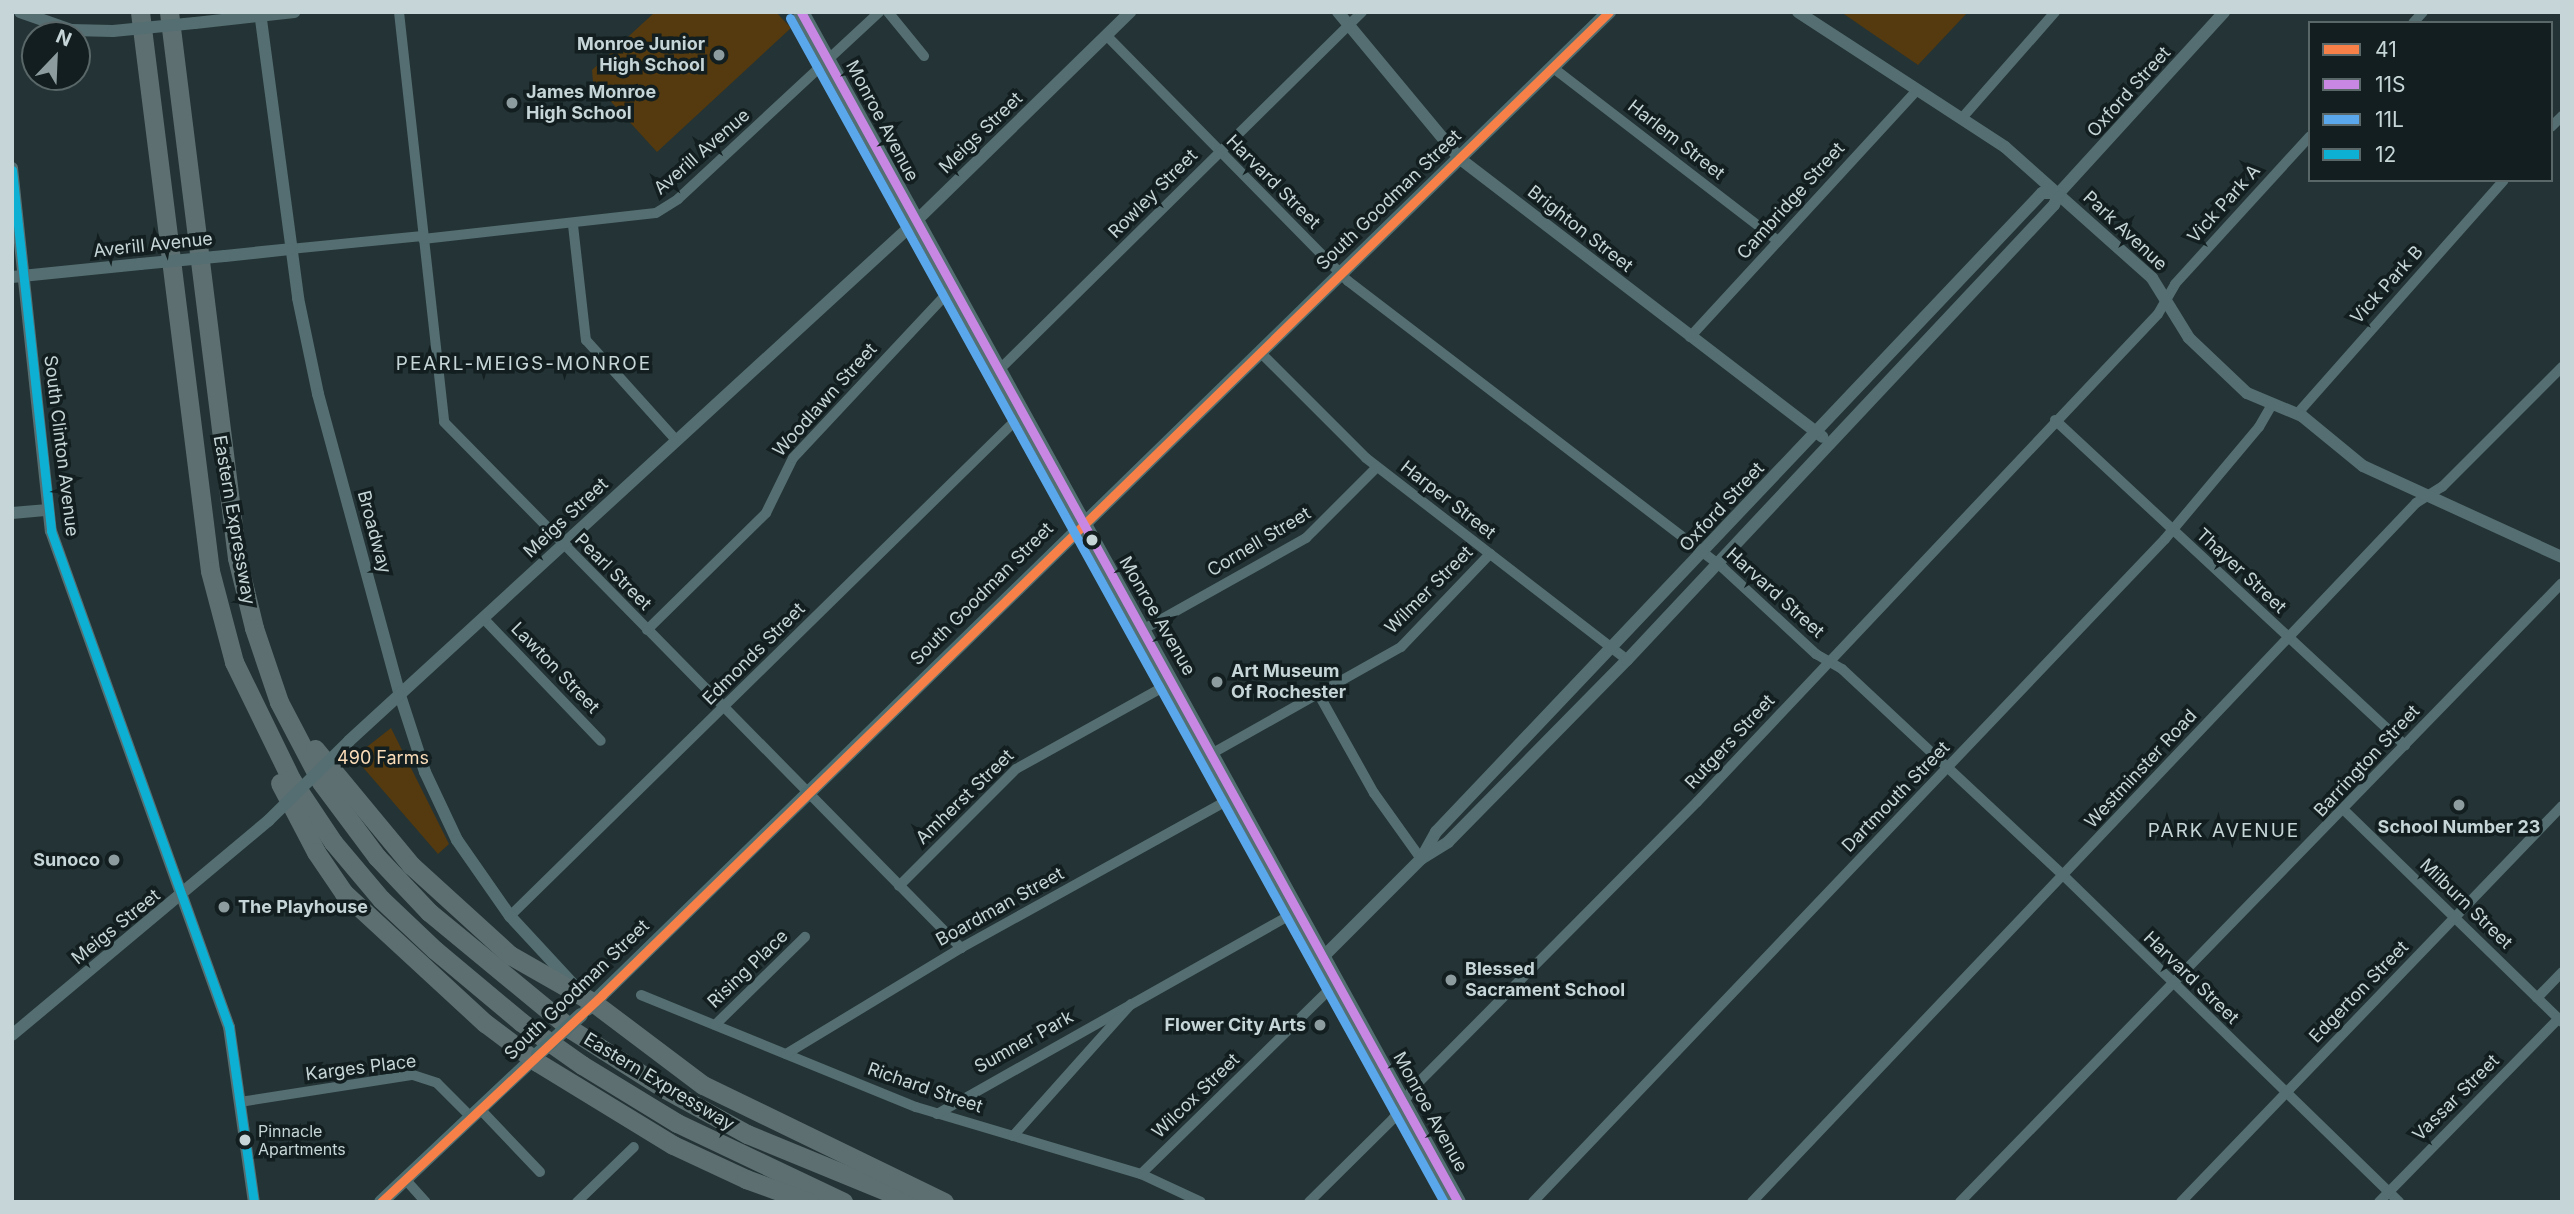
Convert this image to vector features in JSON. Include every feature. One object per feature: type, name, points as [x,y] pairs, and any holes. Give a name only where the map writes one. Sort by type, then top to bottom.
[{"type":"highway","name":"Eastern Expressway","points":[[140,12],[200,516],[234,662],[273,747],[317,819],[369,885],[435,950],[521,1022],[629,1096],[735,1154],[843,1202]]},
{"type":"highway","name":"Eastern Expressway","points":[[170,12],[230,522],[244,593],[266,664],[294,735],[343,814],[402,885],[483,961],[572,1030],[689,1103],[797,1157],[913,1202]]},
{"type":"highway","points":[[234,662],[272,768],[339,886],[432,978],[536,1057],[683,1150],[809,1202]]},
{"type":"highway","points":[[266,664],[317,751],[417,871],[498,946],[587,1009],[703,1085],[944,1202]]},
{"type":"main road","name":"Monroe Avenue","points":[[801,12],[914,223],[1144,629],[1335,984],[1458,1202]]},
{"type":"main road","name":"South Goodman Street","points":[[381,1202],[587,1009],[1082,522],[1341,275],[1608,12]]},
{"type":"street","points":[[20,12],[71,30],[113,31],[294,12]]},
{"type":"street","name":"Pearl Street","points":[[399,12],[444,422],[723,709],[961,948]]},
{"type":"street","name":"Averill Avenue","points":[[18,276],[289,248],[573,225],[656,213],[678,199],[829,62],[879,12]]},
{"type":"street","points":[[888,12],[924,55]]},
{"type":"street","name":"Meigs Street","points":[[13,1033],[181,897],[268,821],[400,692],[914,223],[1130,12]]},
{"type":"street","name":"Brighton Street","points":[[1338,12],[1459,158],[1830,444]]},
{"type":"street","name":"Rowley Street","points":[[998,372],[1362,12]]},
{"type":"street","name":"Park Avenue","points":[[1798,12],[1999,142],[2148,274],[2168,298],[2194,344],[2241,388],[2271,406],[2297,414],[2357,463],[2562,557]]},
{"type":"street","points":[[1962,118],[2055,12]]},
{"type":"street","name":"Oxford Street","points":[[1321,958],[1421,859],[1448,842],[1627,660],[2049,210],[2059,193],[2224,12]]},
{"type":"street","name":"Broadway","points":[[260,14],[289,248],[318,394],[400,692],[425,772],[457,840],[510,916],[587,1009]]},
{"type":"street","name":"Harvard Street","points":[[1107,36],[1341,275],[1718,564],[1816,654],[1830,661],[2065,877],[2174,986],[2399,1202]]},
{"type":"street","name":"Harlem Street","points":[[1552,67],[1778,241]]},
{"type":"street","name":"Cambridge Street","points":[[1690,337],[1917,90]]},
{"type":"street","name":"Vick Park A","points":[[2168,298],[2180,278],[2308,138]]},
{"type":"street","name":"South Clinton Avenue","points":[[12,167],[18,276],[48,510],[68,583],[229,1027],[254,1202]]},
{"type":"street","name":"Vick Park B","points":[[2297,414],[2502,182]]},
{"type":"street","name":"Oxford Street","points":[[1421,859],[1436,832],[2042,194],[2059,193]]},
{"type":"street","points":[[573,225],[586,340],[677,441]]},
{"type":"street","name":"Woodlawn Street","points":[[647,630],[766,513],[793,458],[951,289]]},
{"type":"street","name":"Rutgers Street","points":[[1309,1202],[1393,1119],[1403,1103],[1830,661],[2168,298]]},
{"type":"street","name":"Harper Street","points":[[1261,352],[1377,467],[1627,660]]},
{"type":"street","name":"Westminster Road","points":[[1752,1202],[2065,877],[2288,638],[2427,496],[2442,487],[2562,367]]},
{"type":"street","name":"Dartmouth Street","points":[[1533,1202],[1948,769],[2171,530],[2259,427],[2271,406]]},
{"type":"street","name":"Edmonds Street","points":[[510,916],[1021,415]]},
{"type":"street","name":"Thayer Street","points":[[2055,420],[2406,745]]},
{"type":"street","name":"Cornell Street","points":[[1144,629],[1306,538],[1377,467]]},
{"type":"street","points":[[12,513],[48,510]]},
{"type":"street","name":"Wilmer Street","points":[[1211,754],[1401,647],[1490,554]]},
{"type":"street","name":"Barrington Street","points":[[1960,1202],[2345,811],[2562,583]]},
{"type":"street","name":"Lawton Street","points":[[483,618],[601,741]]},
{"type":"street","name":"Amherst Street","points":[[899,886],[1016,769],[1172,682]]},
{"type":"street","points":[[1318,693],[1374,793],[1421,859]]},
{"type":"street","name":"Boardman Street","points":[[786,1054],[961,948],[1234,796]]},
{"type":"street","name":"Edgerton Street","points":[[2181,1202],[2562,806]]},
{"type":"street","name":"Milburn Street","points":[[2345,811],[2560,1020]]},
{"type":"street","name":"Sumner Park","points":[[937,1114],[1296,912]]},
{"type":"street","name":"Rising Place","points":[[715,1026],[805,937]]},
{"type":"street","points":[[2537,998],[2562,972]]},
{"type":"street","name":"Wilcox Street","points":[[1141,1174],[1335,984]]},
{"type":"street","name":"Richard Street","points":[[640,995],[937,1114],[1141,1174],[1201,1202]]},
{"type":"street","name":"Sumner Park","points":[[1013,1136],[1131,1004]]},
{"type":"street","name":"Vassar Street","points":[[2379,1202],[2560,1020]]},
{"type":"street","name":"Karges Place","points":[[240,1102],[422,1076],[437,1083],[475,1113],[540,1172]]},
{"type":"street","points":[[577,1202],[634,1147]]},
{"type":"street","points":[[405,1179],[426,1202]]},
{"type":"green space","points":[[655,12],[776,12],[791,28],[657,152],[593,82],[592,70]]},
{"type":"green space","points":[[1841,12],[1968,12],[1918,65]]},
{"type":"green space","name":"490 Farms","points":[[391,728],[449,844],[438,854],[354,757]]},
{"type":"transit line","name":"11S","points":[[801,12],[1458,1202]]},
{"type":"transit line","name":"41","points":[[381,1202],[602,995],[1609,12]]},
{"type":"transit line","name":"11L","points":[[790,18],[1444,1202]]},
{"type":"transit line","name":"12","points":[[12,170],[51,531],[229,1027],[254,1202]]},
{"type":"place","name":"Monroe Junior High School","points":[[719,55]]},
{"type":"place","name":"James Monroe High School","points":[[512,103]]},
{"type":"place","name":"Art Museum Of Rochester","points":[[1217,682]]},
{"type":"place","name":"School Number 23","points":[[2459,805]]},
{"type":"place","name":"Sunoco","points":[[114,860]]},
{"type":"place","name":"The Playhouse","points":[[224,907]]},
{"type":"place","name":"Blessed Sacrament School","points":[[1451,980]]},
{"type":"place","name":"Flower City Arts","points":[[1320,1025]]},
{"type":"place","name":"Pinnacle Apartments","points":[[245,1140]]},
{"type":"district","name":"PEARL-MEIGS-MONROE","points":[[524,364]]},
{"type":"district","name":"PARK AVENUE","points":[[2224,831]]}]
